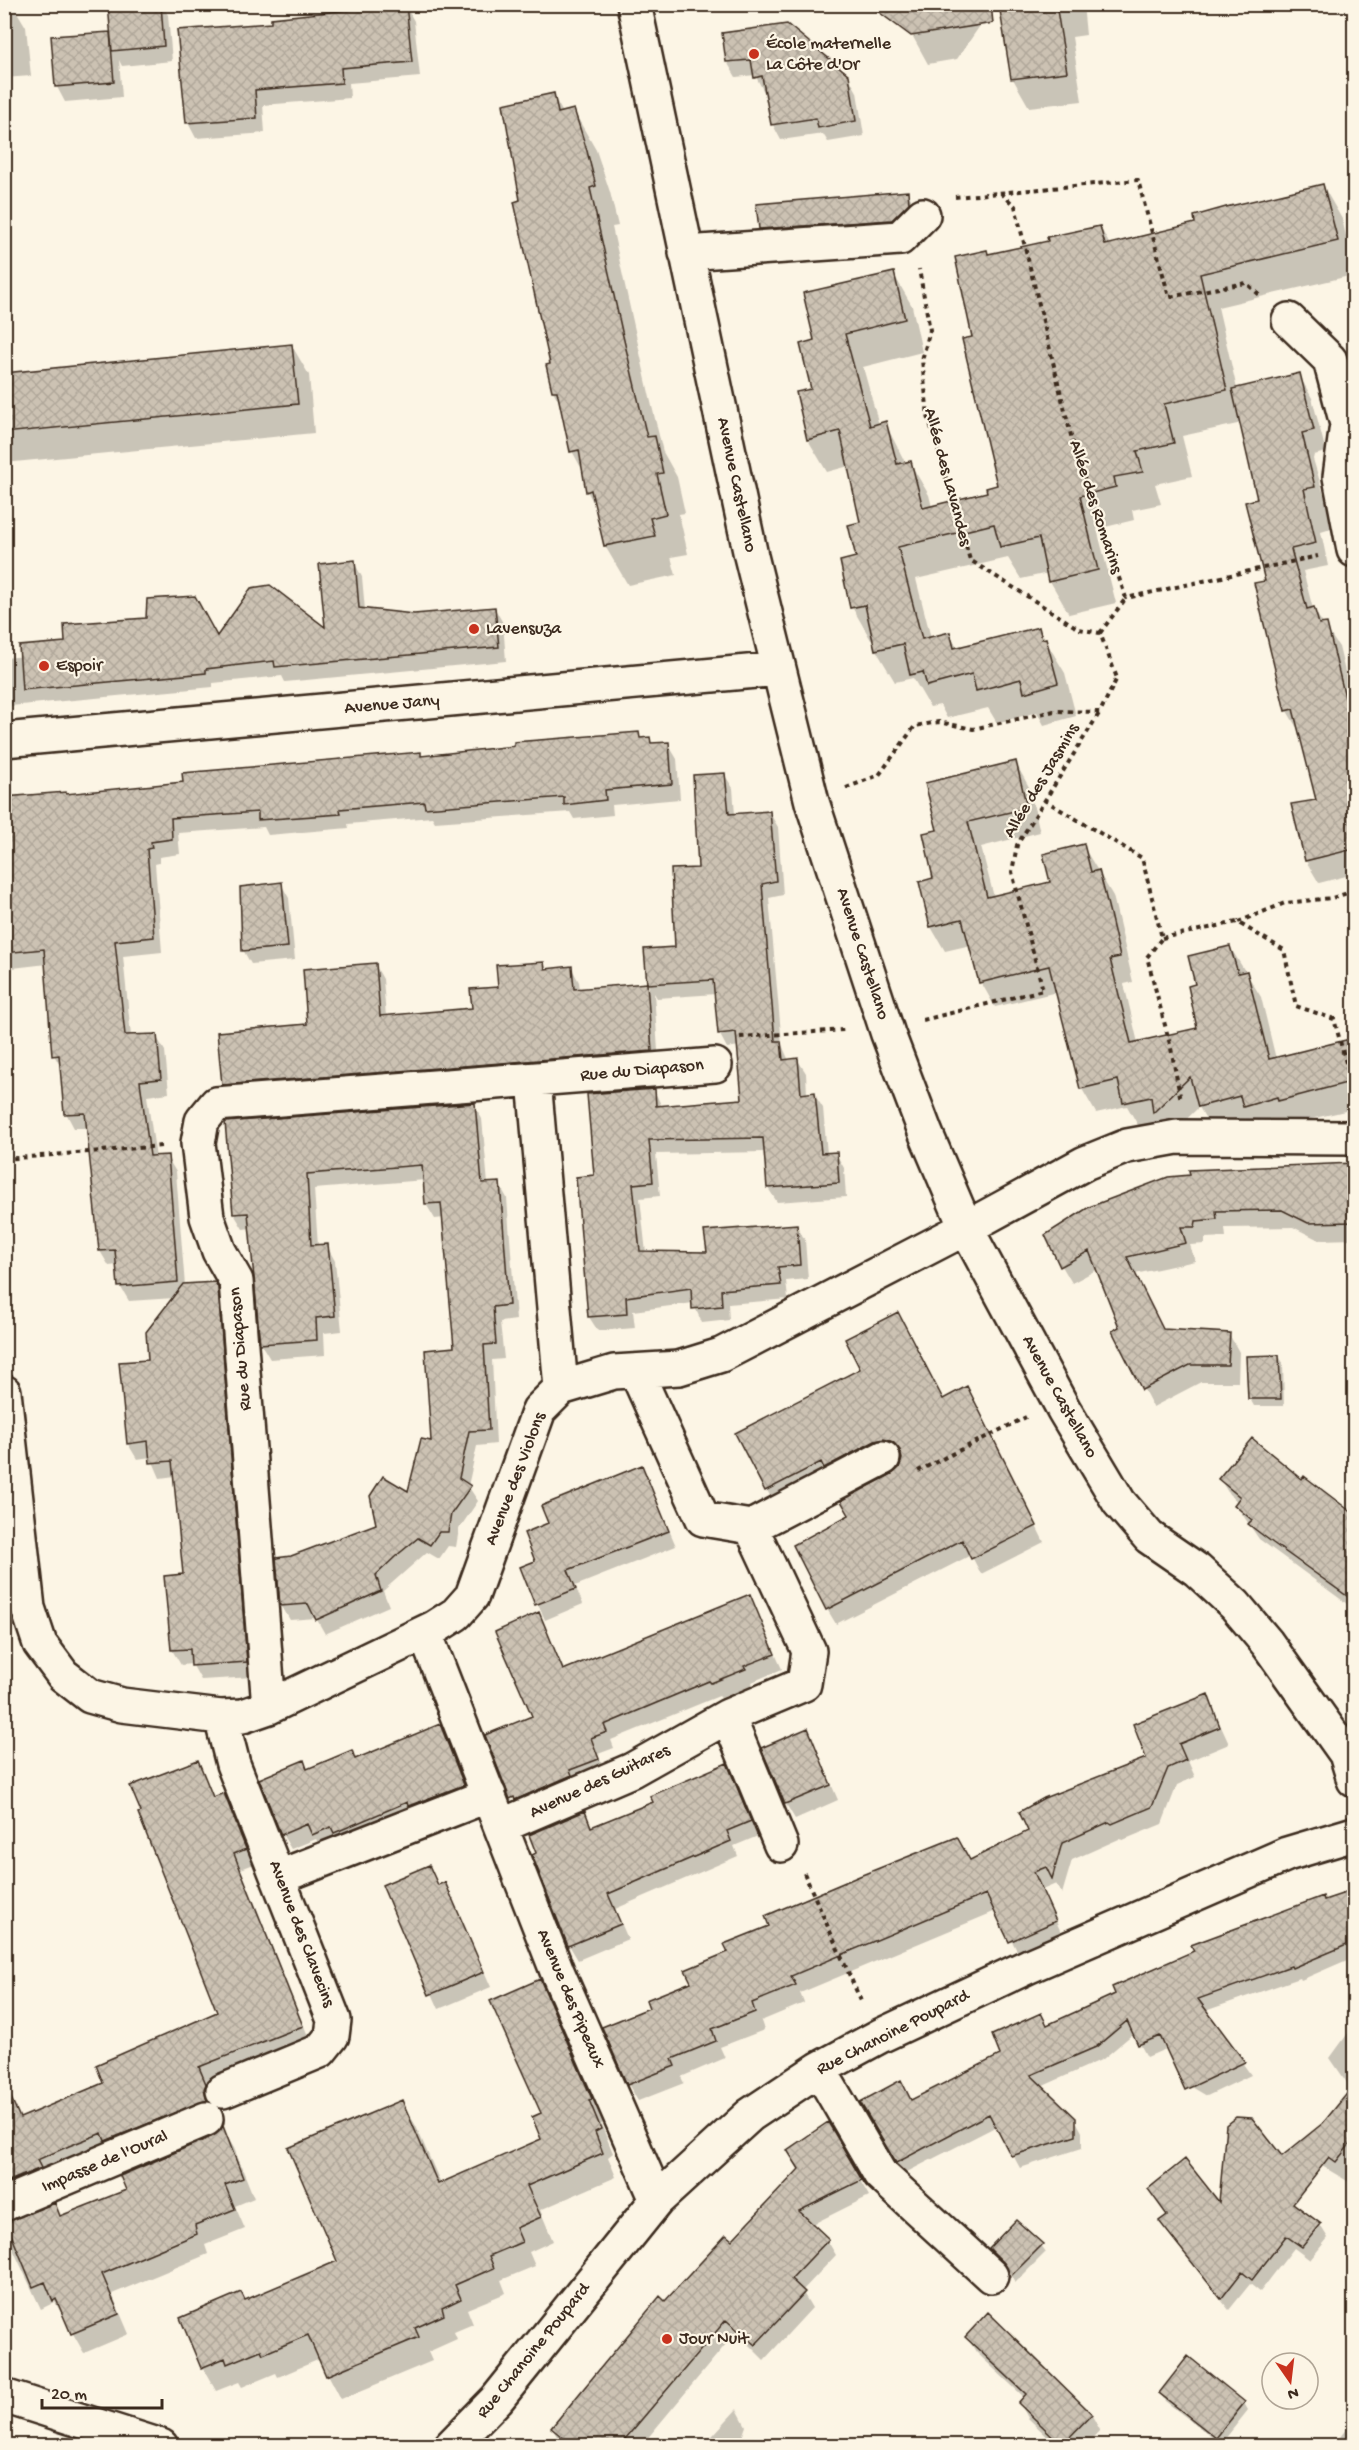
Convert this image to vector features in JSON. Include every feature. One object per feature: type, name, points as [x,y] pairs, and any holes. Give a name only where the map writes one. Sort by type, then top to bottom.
[{"type":"street","name":"Avenue Castellano","points":[[634,4],[751,556],[812,802],[888,1034],[926,1134],[966,1228],[1059,1400],[1119,1502],[1149,1537],[1197,1570],[1227,1598],[1267,1643],[1346,1754],[1354,1780]]},
{"type":"street","points":[[686,254],[900,238],[923,215]]},
{"type":"street","points":[[1289,320],[1330,360],[1347,424],[1340,477],[1354,550]]},
{"type":"street","name":"Avenue Jany","points":[[4,740],[779,669]]},
{"type":"street","name":"Rue du Diapason","points":[[269,1707],[236,1281],[219,1251],[207,1217],[198,1143],[202,1121],[216,1104],[715,1065]]},
{"type":"street","points":[[534,1080],[561,1388]]},
{"type":"street","name":"Avenue des Violons","points":[[4,1392],[28,1608],[40,1644],[63,1675],[90,1696],[122,1705],[221,1717],[243,1716],[269,1707],[425,1633],[456,1614],[472,1596],[539,1410],[561,1388],[614,1372],[678,1368],[721,1355],[966,1228],[1085,1163],[1127,1146],[1177,1137],[1354,1138]]},
{"type":"street","points":[[636,1371],[703,1520],[751,1527],[883,1458]]},
{"type":"street","name":"Avenue des Guitares","points":[[501,1826],[632,1770],[728,1716],[804,1684],[809,1651],[751,1527]]},
{"type":"street","name":"Avenue des Pipeaux","points":[[425,1633],[557,1971],[657,2200]]},
{"type":"street","points":[[728,1716],[781,1845]]},
{"type":"street","name":"Avenue des Clavecins","points":[[221,1717],[233,1764],[334,2020],[332,2036],[320,2050],[223,2091]]},
{"type":"street","points":[[279,1877],[489,1795]]},
{"type":"street","name":"Rue Chanoine Poupard","points":[[451,2445],[497,2399],[657,2200],[750,2115],[819,2069],[880,2036],[1029,1966],[1287,1854],[1354,1834]]},
{"type":"street","points":[[819,2069],[880,2174],[991,2276]]},
{"type":"street","name":"Impasse de l'Oural","points":[[4,2204],[206,2119]]},
{"type":"street","points":[[4,2396],[161,2445]]},
{"type":"path","points":[[923,215],[954,197],[1138,180],[1168,297],[1246,283]]},
{"type":"path","name":"Allée des Romarins","points":[[1002,193],[1015,206],[1075,452],[1126,598],[1354,550]]},
{"type":"path","name":"Allée des Lavandes","points":[[900,238],[917,258],[930,330],[922,360],[928,416],[970,560],[1079,629],[1100,633]]},
{"type":"path","points":[[1100,633],[1126,598]]},
{"type":"path","name":"Allée des Jasmins","points":[[923,1020],[1043,990],[1012,872],[1017,845],[1100,711],[1117,678],[1100,633]]},
{"type":"path","points":[[812,802],[879,775],[915,726],[939,722],[973,729],[1054,711],[1100,711]]},
{"type":"path","points":[[1044,800],[1142,858],[1162,938]]},
{"type":"path","points":[[1177,1137],[1181,1096],[1147,957],[1162,938],[1238,922],[1284,903],[1332,898],[1354,891]]},
{"type":"path","points":[[1238,922],[1284,950],[1296,1006],[1334,1019],[1349,1074],[1351,1106]]},
{"type":"path","points":[[715,1065],[739,1037],[844,1030]]},
{"type":"path","points":[[4,1159],[198,1143]]},
{"type":"path","points":[[883,1458],[913,1474],[1059,1400]]},
{"type":"path","points":[[781,1845],[795,1851],[861,2001]]},
{"type":"building","points":[[108,4],[161,4],[164,46],[112,51]]},
{"type":"building","points":[[406,4],[412,62],[341,68],[342,83],[255,90],[257,118],[186,123],[177,30],[271,23],[271,18]]},
{"type":"building","points":[[868,4],[991,4],[993,23],[911,36]]},
{"type":"building","points":[[999,4],[1056,4],[1067,72],[1011,79]]},
{"type":"building","points":[[787,24],[849,75],[856,121],[818,128],[816,118],[771,125],[762,76],[754,78],[751,60],[726,62],[722,33]]},
{"type":"building","points":[[110,32],[114,82],[55,87],[51,36]]},
{"type":"building","points":[[554,93],[558,113],[574,109],[587,151],[596,186],[590,188],[623,336],[647,437],[655,436],[663,473],[657,474],[666,514],[650,518],[655,536],[604,546],[591,490],[586,492],[579,450],[570,452],[557,391],[552,391],[546,365],[550,364],[514,202],[520,200],[503,104]]},
{"type":"building","points":[[1323,184],[1338,241],[1200,274],[1227,390],[1164,404],[1174,443],[1137,451],[1143,472],[1114,477],[1116,487],[1080,496],[1098,570],[1048,582],[1039,538],[1000,547],[994,524],[898,547],[922,639],[950,632],[954,648],[1039,627],[1042,639],[1046,638],[1058,683],[1024,693],[1021,679],[976,691],[972,674],[927,686],[923,672],[910,675],[903,644],[875,650],[865,605],[850,608],[840,561],[856,557],[848,525],[860,522],[840,431],[807,440],[796,392],[811,389],[800,344],[814,340],[803,293],[894,272],[905,319],[845,334],[870,426],[886,421],[897,464],[911,461],[923,508],[987,492],[986,488],[997,485],[962,339],[972,337],[955,257],[987,250],[988,254],[1048,241],[1047,237],[1100,226],[1105,245],[1195,223],[1194,216],[1226,207]]},
{"type":"building","points":[[908,191],[909,203],[892,220],[759,229],[756,204]]},
{"type":"building","points":[[292,344],[298,404],[4,433],[4,373]]},
{"type":"building","points":[[1300,373],[1314,430],[1302,433],[1315,487],[1304,489],[1316,543],[1291,549],[1307,609],[1314,607],[1319,624],[1327,623],[1354,734],[1354,849],[1305,861],[1291,804],[1316,800],[1293,709],[1285,711],[1254,583],[1265,581],[1245,502],[1257,499],[1232,389]]},
{"type":"building","points":[[355,560],[359,608],[414,614],[495,607],[499,647],[275,667],[274,661],[206,669],[206,673],[22,690],[19,646],[65,642],[64,624],[146,618],[147,599],[195,596],[217,636],[251,588],[270,585],[325,627],[319,564]]},
{"type":"building","points":[[639,732],[640,738],[650,737],[651,743],[669,742],[672,784],[605,790],[606,800],[564,805],[564,797],[425,808],[424,802],[340,809],[341,814],[258,820],[258,812],[171,818],[172,839],[151,842],[152,848],[147,849],[154,937],[115,941],[125,1035],[157,1034],[161,1079],[140,1081],[150,1156],[168,1155],[178,1282],[118,1287],[115,1250],[99,1251],[85,1113],[64,1114],[59,1055],[52,1056],[44,949],[4,953],[4,797],[66,792],[66,794],[183,782],[182,773],[421,752],[421,756],[514,746],[514,742]]},
{"type":"building","points":[[1016,761],[1027,808],[968,822],[987,897],[1050,882],[1043,854],[1084,844],[1091,872],[1099,870],[1109,910],[1120,957],[1110,959],[1131,1043],[1197,1028],[1188,986],[1195,984],[1188,956],[1230,946],[1238,973],[1247,971],[1269,1059],[1354,1038],[1354,1081],[1278,1101],[1277,1097],[1243,1107],[1240,1096],[1198,1107],[1190,1077],[1153,1113],[1151,1097],[1123,1103],[1118,1080],[1080,1089],[1049,966],[979,983],[962,919],[930,927],[919,882],[933,878],[923,833],[937,830],[925,783]]},
{"type":"building","points":[[725,773],[729,814],[770,811],[776,881],[762,884],[775,1041],[781,1041],[783,1060],[798,1058],[801,1094],[815,1092],[821,1153],[837,1152],[839,1183],[767,1188],[763,1138],[649,1140],[653,1182],[633,1184],[640,1251],[707,1252],[704,1231],[797,1224],[800,1265],[778,1267],[781,1285],[721,1290],[722,1306],[692,1309],[691,1288],[626,1297],[627,1314],[588,1317],[576,1177],[594,1175],[587,1094],[655,1089],[656,1106],[742,1099],[736,1032],[718,1034],[713,980],[647,984],[644,949],[675,947],[671,869],[698,868],[693,775]]},
{"type":"building","points":[[282,882],[288,947],[242,951],[240,887]]},
{"type":"building","points":[[544,962],[545,969],[572,966],[574,989],[647,983],[652,1051],[222,1085],[217,1032],[307,1024],[303,969],[376,963],[380,1016],[472,1008],[470,989],[498,987],[496,965]]},
{"type":"building","points":[[475,1103],[482,1183],[500,1182],[509,1305],[493,1307],[496,1344],[484,1345],[489,1430],[469,1431],[459,1478],[471,1486],[451,1514],[448,1532],[439,1532],[430,1545],[418,1538],[396,1556],[376,1575],[381,1591],[316,1620],[308,1604],[280,1606],[276,1558],[291,1556],[376,1524],[370,1496],[383,1476],[408,1491],[421,1439],[431,1441],[425,1350],[454,1347],[441,1203],[425,1204],[422,1165],[307,1174],[311,1245],[328,1244],[335,1316],[316,1318],[317,1340],[260,1344],[248,1213],[233,1214],[225,1122]]},
{"type":"building","points":[[1354,1163],[1354,1222],[1308,1223],[1282,1210],[1216,1211],[1217,1219],[1196,1221],[1195,1227],[1181,1227],[1186,1243],[1127,1257],[1163,1329],[1230,1333],[1228,1365],[1190,1365],[1142,1390],[1112,1331],[1119,1327],[1089,1251],[1060,1267],[1045,1235],[1089,1207],[1168,1177],[1190,1175],[1189,1170]]},
{"type":"building","points":[[215,1282],[218,1287],[247,1662],[191,1666],[190,1649],[171,1650],[164,1576],[183,1574],[172,1461],[150,1463],[148,1441],[127,1444],[119,1362],[148,1360],[146,1332],[183,1284]]},
{"type":"building","points":[[898,1312],[943,1399],[967,1386],[1037,1526],[971,1559],[962,1540],[826,1610],[793,1545],[849,1515],[841,1501],[899,1468],[902,1459],[900,1450],[893,1442],[884,1439],[875,1441],[824,1468],[821,1462],[765,1491],[735,1433],[860,1369],[845,1339]]},
{"type":"building","points":[[1279,1355],[1281,1399],[1248,1399],[1246,1356]]},
{"type":"building","points":[[1252,1438],[1302,1479],[1304,1476],[1354,1514],[1354,1601],[1248,1524],[1252,1520],[1234,1505],[1240,1497],[1218,1479]]},
{"type":"building","points":[[642,1465],[669,1531],[568,1570],[576,1589],[535,1605],[520,1567],[535,1561],[524,1533],[548,1523],[541,1506]]},
{"type":"building","points":[[750,1594],[775,1654],[744,1666],[746,1669],[711,1683],[709,1681],[604,1725],[607,1732],[591,1738],[599,1759],[570,1770],[572,1775],[515,1800],[514,1797],[510,1799],[485,1735],[532,1716],[495,1632],[539,1612],[563,1670]]},
{"type":"building","points":[[1208,1694],[1220,1727],[1179,1744],[1186,1760],[1168,1768],[1152,1807],[1112,1824],[1109,1822],[1062,1843],[1052,1879],[1046,1867],[1034,1872],[1056,1921],[1009,1942],[986,1894],[791,1976],[796,1985],[752,2003],[755,2012],[712,2029],[716,2041],[672,2059],[675,2066],[627,2085],[602,2027],[649,2008],[646,2000],[691,1982],[685,1970],[728,1952],[724,1944],[769,1926],[765,1916],[957,1837],[970,1860],[1028,1831],[1019,1812],[1044,1798],[1146,1758],[1133,1724]]},
{"type":"building","points":[[440,1724],[464,1785],[408,1806],[407,1802],[334,1833],[331,1827],[312,1835],[307,1824],[281,1835],[259,1779],[304,1760],[307,1769],[352,1750],[355,1759]]},
{"type":"building","points":[[808,1728],[831,1785],[785,1804],[761,1748]]},
{"type":"building","points":[[198,1760],[213,1797],[224,1793],[246,1849],[234,1854],[303,2026],[199,2067],[206,2084],[204,2089],[207,2100],[105,2141],[102,2133],[69,2146],[37,2160],[41,2168],[4,2183],[4,2082],[20,2118],[103,2083],[96,2065],[217,2012],[138,1813],[141,1812],[130,1786]]},
{"type":"building","points":[[727,1763],[751,1821],[727,1831],[731,1841],[608,1894],[621,1924],[568,1946],[532,1855],[536,1853],[529,1835],[585,1811],[591,1827],[653,1802],[650,1796]]},
{"type":"building","points":[[429,1865],[438,1885],[445,1882],[484,1972],[429,1995],[382,1885]]},
{"type":"building","points":[[1354,1890],[1354,1942],[1292,1968],[1291,1966],[1198,1999],[1245,2062],[1185,2090],[1160,2036],[1138,2045],[1127,2021],[1096,2047],[1031,2075],[1076,2118],[1076,2136],[1011,2156],[989,2114],[896,2163],[860,2102],[901,2080],[911,2100],[1000,2055],[992,2035],[1041,2013],[1047,2025],[1115,1994],[1112,1987],[1194,1951],[1191,1945],[1323,1896],[1324,1900]]},
{"type":"building","points":[[540,1979],[592,2099],[589,2100],[601,2129],[595,2132],[603,2153],[527,2186],[541,2217],[516,2228],[522,2242],[489,2256],[494,2268],[455,2285],[461,2299],[442,2308],[444,2315],[415,2328],[419,2337],[326,2376],[308,2335],[263,2354],[261,2350],[227,2364],[225,2358],[201,2368],[180,2318],[241,2292],[245,2300],[337,2261],[288,2148],[402,2100],[438,2184],[541,2139],[532,2117],[541,2113],[490,2001]]},
{"type":"building","points":[[1354,2085],[1354,2139],[1336,2162],[1329,2157],[1293,2203],[1321,2224],[1302,2247],[1286,2236],[1252,2280],[1242,2272],[1221,2299],[1159,2221],[1167,2215],[1148,2189],[1185,2159],[1219,2202],[1226,2125],[1236,2117],[1252,2118],[1282,2156],[1323,2123]]},
{"type":"building","points":[[828,2122],[862,2180],[799,2211],[829,2239],[791,2279],[805,2292],[755,2345],[726,2320],[620,2445],[572,2445],[551,2428],[660,2296],[665,2301],[726,2235],[732,2240],[799,2169],[787,2150]]},
{"type":"building","points":[[223,2126],[243,2178],[225,2185],[235,2209],[195,2225],[197,2234],[102,2274],[119,2314],[71,2334],[56,2299],[53,2301],[45,2282],[33,2287],[6,2222],[55,2203],[60,2216],[126,2190],[120,2176],[213,2136]]},
{"type":"building","points":[[1016,2220],[1043,2244],[1010,2277],[1004,2263],[989,2248]]},
{"type":"building","points":[[988,2312],[1092,2414],[1062,2445],[1018,2403],[1026,2394],[965,2337]]},
{"type":"building","points":[[1188,2356],[1245,2402],[1216,2438],[1159,2393]]},
{"type":"place","name":"École maternelle La Côte d'Or","points":[[754,54]]},
{"type":"place","name":"Lavensuza","points":[[474,629]]},
{"type":"place","name":"Espoir","points":[[44,666]]},
{"type":"place","name":"Jour Nuit","points":[[667,2339]]}]
